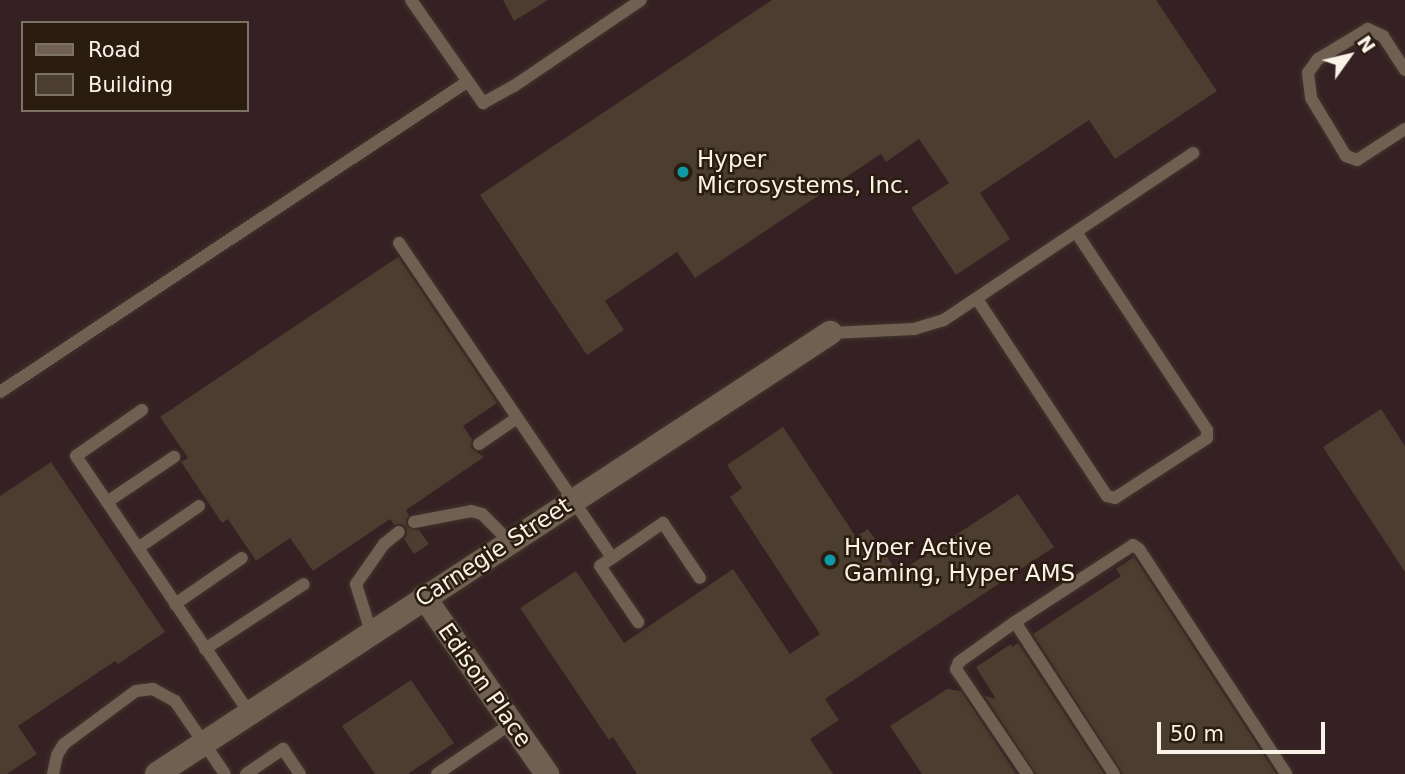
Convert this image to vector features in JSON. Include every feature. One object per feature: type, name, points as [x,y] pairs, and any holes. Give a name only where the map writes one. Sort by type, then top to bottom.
[{"type":"street","name":"Carnegie Street","points":[[157,774],[830,333]]},
{"type":"street","name":"Edison Place","points":[[424,597],[547,774]]},
{"type":"lane","points":[[411,0],[483,103],[514,86],[641,0]]},
{"type":"lane","points":[[1405,70],[1383,36],[1368,29],[1318,59],[1308,73],[1311,98],[1346,156],[1357,160],[1405,129]]},
{"type":"lane","points":[[0,392],[467,82]]},
{"type":"lane","points":[[830,333],[930,326],[977,299],[1193,153]]},
{"type":"lane","points":[[977,299],[1107,496],[1115,498],[1206,438],[1207,430],[1076,232]]},
{"type":"lane","points":[[399,243],[612,558]]},
{"type":"lane","points":[[142,410],[76,456],[250,714]]},
{"type":"lane","points":[[479,444],[517,418]]},
{"type":"lane","points":[[107,502],[174,457]]},
{"type":"lane","points":[[138,548],[199,506]]},
{"type":"lane","points":[[414,522],[471,511],[482,514],[509,541]]},
{"type":"lane","points":[[638,622],[600,566],[663,523],[700,578]]},
{"type":"lane","points":[[371,632],[356,584],[384,544],[399,532]]},
{"type":"lane","points":[[1027,774],[956,669],[959,662],[1133,545],[1139,549],[1286,774]]},
{"type":"lane","points":[[175,604],[242,558]]},
{"type":"lane","points":[[205,649],[304,584]]},
{"type":"lane","points":[[1015,622],[1114,774]]},
{"type":"lane","points":[[53,774],[57,755],[64,744],[136,691],[153,689],[175,701],[225,774]]},
{"type":"lane","points":[[438,774],[512,723]]},
{"type":"lane","points":[[246,774],[283,749],[300,774]]},
{"type":"shaded area","points":[[0,0],[1405,0],[1405,774],[0,774]]},
{"type":"building","points":[[503,0],[548,0],[514,21]]},
{"type":"building","name":"Hyper Microsystems, Inc.","points":[[772,0],[1156,0],[1217,91],[1115,159],[1089,120],[980,193],[1010,239],[956,275],[911,208],[949,183],[919,139],[886,162],[881,154],[695,278],[677,252],[605,301],[624,330],[587,355],[480,195]]},
{"type":"building","points":[[398,257],[497,403],[463,426],[472,439],[471,448],[484,457],[406,510],[409,515],[406,520],[407,527],[419,530],[429,544],[414,554],[404,539],[407,535],[406,527],[402,524],[394,525],[390,519],[313,571],[290,538],[256,561],[228,519],[222,523],[181,462],[188,458],[160,417]]},
{"type":"building","points":[[1381,409],[1405,446],[1405,572],[1323,447]]},
{"type":"building","points":[[783,427],[856,537],[868,529],[898,573],[1018,494],[1054,547],[825,699],[839,720],[810,739],[833,774],[637,774],[613,737],[609,740],[520,608],[576,571],[624,643],[733,569],[790,654],[820,634],[730,497],[742,488],[727,465]]},
{"type":"building","points":[[51,462],[165,632],[118,664],[115,661],[18,726],[37,754],[7,774],[0,774],[0,496]]},
{"type":"building","points":[[1134,557],[1276,774],[1123,774],[1033,634],[1121,576],[1116,569]]},
{"type":"building","points":[[1018,643],[1104,774],[1036,774],[985,696],[996,699],[976,667],[1011,644],[1012,647]]},
{"type":"building","points":[[411,680],[454,743],[408,774],[375,774],[342,726]]},
{"type":"building","points":[[947,689],[961,691],[1016,774],[922,774],[890,726]]},
{"type":"place","name":"Hyper Microsystems, Inc.","points":[[683,172]]},
{"type":"place","name":"Hyper Active Gaming, Hyper AMS","points":[[830,560]]}]
